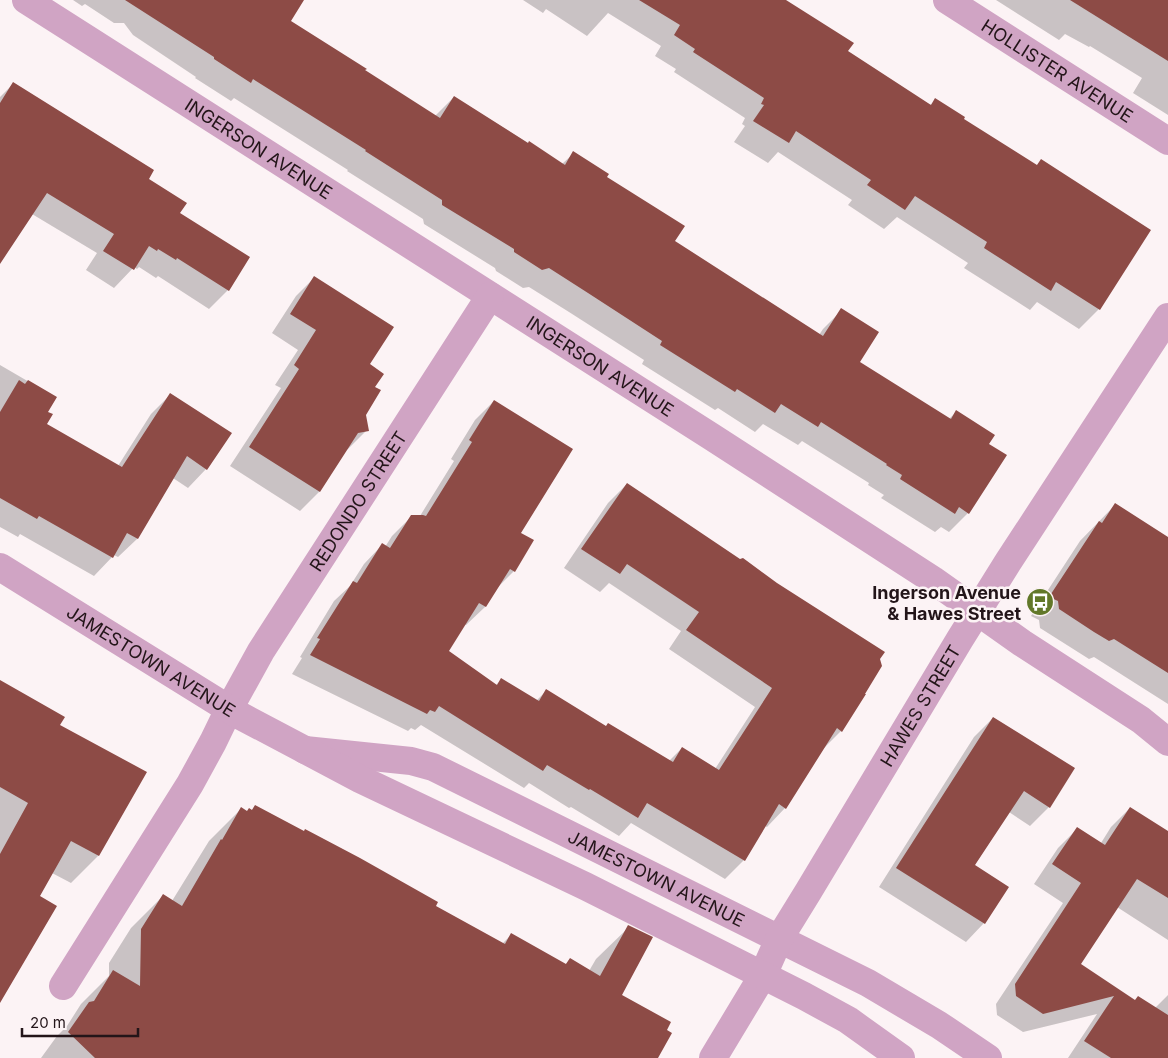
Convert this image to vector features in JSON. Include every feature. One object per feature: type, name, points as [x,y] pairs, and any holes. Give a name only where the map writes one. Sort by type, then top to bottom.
[{"type":"street","name":"INGERSON AVENUE","points":[[26,0],[259,147],[934,580],[1022,643],[1141,720],[1168,742]]},
{"type":"street","name":"HOLLISTER AVENUE","points":[[947,0],[1168,141]]},
{"type":"street","name":"REDONDO STREET","points":[[63,986],[190,784],[261,651],[490,296]]},
{"type":"street","name":"HAWES STREET","points":[[713,1058],[763,975],[779,938],[1008,562],[1168,317]]},
{"type":"street","name":"JAMESTOWN AVENUE","points":[[0,567],[229,709],[360,779],[585,886],[763,975],[848,1020],[901,1058]]},
{"type":"street","name":"JAMESTOWN AVENUE","points":[[305,750],[411,761],[433,767],[868,983],[939,1025],[988,1058]]},
{"type":"building","points":[[125,0],[304,0],[291,21],[440,118],[454,96],[565,165],[573,151],[609,174],[607,177],[685,226],[675,241],[823,336],[841,308],[879,332],[860,362],[951,419],[956,410],[995,435],[989,444],[1007,455],[969,514],[959,507],[955,514],[900,479],[902,475],[887,464],[821,422],[818,427],[781,404],[775,413],[737,389],[735,392],[660,345],[662,341],[549,268],[542,270],[514,252],[514,249],[442,205],[442,200],[366,150],[253,79],[251,83]]},
{"type":"building","points":[[639,0],[786,0],[854,43],[848,51],[931,105],[935,98],[965,117],[964,119],[1037,165],[1041,159],[1151,230],[1100,310],[1056,282],[1051,291],[984,248],[987,242],[915,196],[905,210],[867,185],[871,180],[796,131],[789,143],[753,121],[764,105],[761,104],[764,98],[693,52],[695,49],[674,35],[680,25]]},
{"type":"building","points":[[1070,0],[1168,0],[1168,61]]},
{"type":"building","points":[[13,82],[154,170],[149,179],[187,203],[180,213],[250,257],[229,291],[177,258],[176,260],[149,246],[134,270],[103,251],[114,234],[47,193],[0,264],[0,103]]},
{"type":"building","points":[[314,276],[394,327],[370,364],[384,374],[375,387],[381,390],[366,415],[369,431],[358,433],[320,492],[249,447],[299,369],[294,365],[316,330],[290,314]]},
{"type":"building","points":[[19,380],[25,384],[28,380],[57,397],[48,412],[53,414],[47,424],[122,467],[170,393],[232,433],[207,470],[187,456],[138,539],[127,533],[113,558],[39,516],[37,519],[0,498],[0,412]]},
{"type":"building","points":[[494,400],[573,449],[521,533],[534,540],[515,572],[510,569],[486,607],[479,603],[449,651],[497,685],[501,678],[539,701],[546,689],[606,726],[608,723],[673,762],[682,747],[719,770],[772,688],[686,630],[699,612],[627,564],[620,574],[581,549],[627,483],[740,559],[743,558],[777,583],[885,652],[880,659],[882,666],[842,732],[837,728],[786,809],[779,804],[745,861],[647,803],[638,818],[547,765],[543,771],[439,706],[435,712],[430,710],[427,714],[310,655],[320,639],[317,638],[353,581],[357,583],[382,543],[390,548],[411,515],[426,516],[472,442],[469,440]]},
{"type":"building","points":[[1115,503],[1168,537],[1168,673],[1114,639],[1109,641],[1094,632],[1059,609],[1058,601],[1049,597],[1099,521],[1102,523]]},
{"type":"building","points":[[0,680],[65,717],[60,725],[147,772],[99,856],[71,841],[40,896],[57,906],[0,1003],[0,854],[28,803],[0,787]]},
{"type":"building","points":[[993,717],[1075,768],[1050,808],[1024,791],[975,865],[1009,887],[985,924],[896,868]]},
{"type":"building","points":[[255,805],[360,858],[438,902],[436,906],[505,944],[511,933],[566,964],[570,958],[600,976],[628,925],[653,937],[622,995],[671,1022],[667,1030],[672,1033],[658,1058],[95,1058],[68,1032],[89,1002],[94,1001],[113,970],[140,986],[141,929],[163,894],[182,906],[241,807],[247,811],[249,808],[252,810]]},
{"type":"building","points":[[1130,807],[1168,831],[1168,898],[1137,879],[1081,964],[1135,1000],[1138,996],[1168,1015],[1168,1058],[1111,1058],[1084,1041],[1114,996],[1043,1014],[1016,996],[1015,984],[1081,883],[1052,864],[1077,827],[1105,845]]},
{"type":"place","name":"Ingerson Avenue & Hawes Street","points":[[1040,602]]}]
